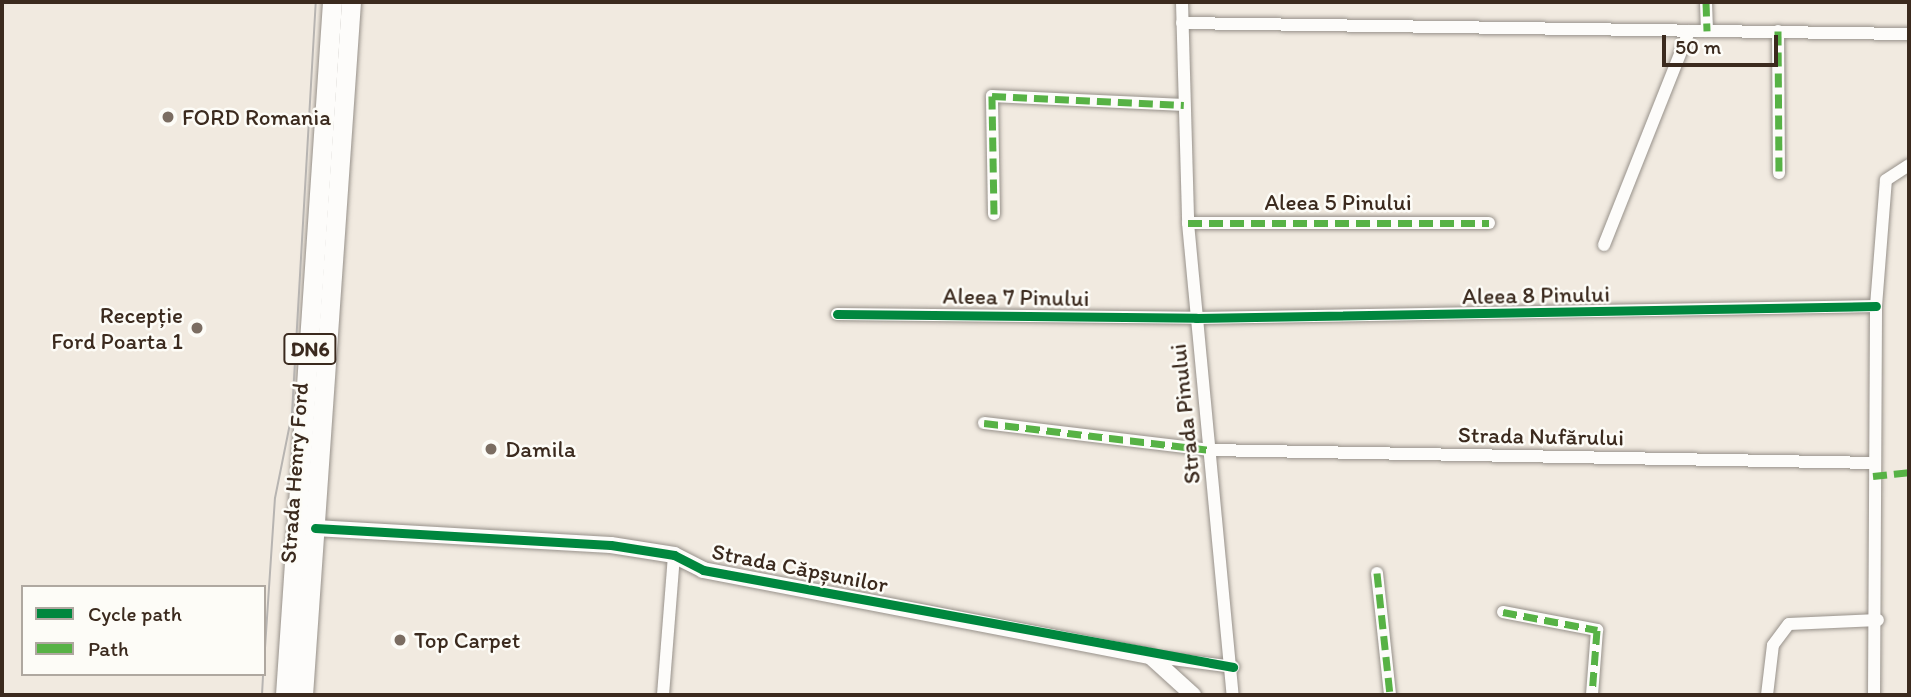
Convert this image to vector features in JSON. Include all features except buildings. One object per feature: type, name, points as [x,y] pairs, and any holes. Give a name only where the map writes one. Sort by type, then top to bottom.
[{"type":"main road","name":"Strada Henry Ford","points":[[285,695],[332,2]]},
{"type":"main road","name":"Strada Henry Ford","points":[[303,695],[351,2]]},
{"type":"street","name":"Strada Pinului","points":[[1182,2],[1188,223],[1233,667],[1233,695]]},
{"type":"street","points":[[1706,2],[1707,31]]},
{"type":"street","points":[[1182,23],[1909,34]]},
{"type":"street","points":[[1604,245],[1689,31]]},
{"type":"street","points":[[1779,31],[1779,173]]},
{"type":"street","points":[[994,214],[992,96],[1184,105]]},
{"type":"street","points":[[1874,695],[1878,620],[1872,463],[1876,306],[1886,180],[1909,164]]},
{"type":"street","name":"Aleea 5 Pinului","points":[[1188,223],[1489,223]]},
{"type":"street","name":"Aleea 8 Pinului","points":[[1196,318],[1876,306]]},
{"type":"street","name":"Aleea 7 Pinului","points":[[836,314],[1196,318]]},
{"type":"street","name":"Strada Nufărului","points":[[984,422],[1210,450],[1872,463]]},
{"type":"street","name":"Strada Căpșunilor","points":[[315,528],[611,545],[674,555],[703,570],[1150,656]]},
{"type":"street","points":[[663,695],[674,555]]},
{"type":"street","points":[[1377,573],[1390,695]]},
{"type":"street","points":[[1503,612],[1597,630],[1592,695]]},
{"type":"street","points":[[1767,695],[1773,645],[1788,624],[1878,620]]},
{"type":"street","points":[[1150,656],[1233,667]]},
{"type":"street","points":[[1150,656],[1193,695]]},
{"type":"tram line","points":[[266,633],[275,498],[292,414],[316,2]]},
{"type":"tram line","points":[[262,695],[263,676]]},
{"type":"marked path","points":[[1706,2],[1707,31]]},
{"type":"marked path","points":[[1778,31],[1779,173]]},
{"type":"marked path","points":[[994,214],[992,96],[1184,105]]},
{"type":"marked path","points":[[1188,223],[1489,223]]},
{"type":"marked path","points":[[984,423],[1210,450]]},
{"type":"marked path","points":[[1873,476],[1909,472]]},
{"type":"marked path","points":[[1377,573],[1390,695]]},
{"type":"marked path","points":[[1503,612],[1597,630],[1592,695]]},
{"type":"cycle path","points":[[837,314],[1196,318],[1876,306]]},
{"type":"cycle path","points":[[315,528],[611,545],[674,555],[703,570],[1233,667]]},
{"type":"place","name":"FORD Romania","points":[[168,117]]},
{"type":"place","name":"Recepție Ford Poarta 1","points":[[197,328]]},
{"type":"place","name":"Damila","points":[[491,449]]},
{"type":"place","name":"Top Carpet","points":[[400,640]]}]
